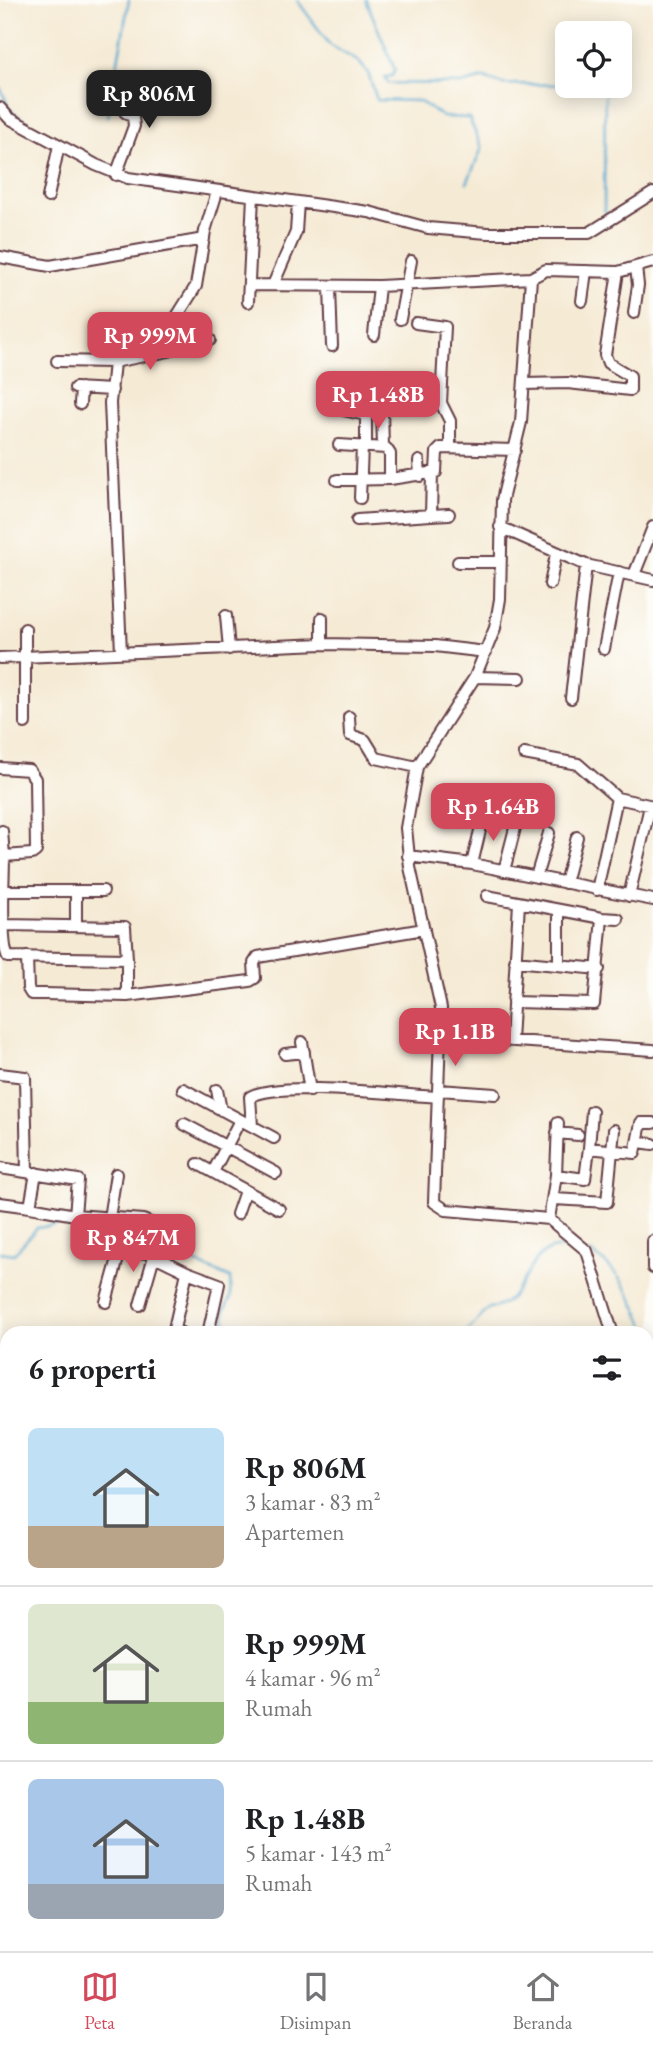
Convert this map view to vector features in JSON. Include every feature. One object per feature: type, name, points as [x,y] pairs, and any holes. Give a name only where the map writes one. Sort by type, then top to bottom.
[{"type":"street","points":[[118,170],[134,120],[125,112],[121,98]]},
{"type":"street","points":[[0,108],[9,118],[59,145],[151,183],[394,217],[428,228],[487,233],[574,235],[589,233],[652,194],[653,207]]},
{"type":"street","points":[[48,197],[59,145]]},
{"type":"street","points":[[57,361],[114,362],[166,354],[176,318],[196,286],[204,239],[217,192]]},
{"type":"street","points":[[248,302],[253,196]]},
{"type":"street","points":[[273,285],[296,232],[298,202]]},
{"type":"street","points":[[0,257],[50,266],[204,239]]},
{"type":"street","points":[[400,320],[411,261]]},
{"type":"street","points":[[250,285],[330,287],[531,278],[546,270],[618,272],[653,262]]},
{"type":"street","points":[[634,313],[638,285],[636,267]]},
{"type":"street","points":[[582,301],[586,271]]},
{"type":"street","points":[[524,384],[568,383],[631,390],[630,376],[608,363],[605,355],[618,272]]},
{"type":"street","points":[[531,278],[521,422],[505,486],[500,527],[499,599],[486,652],[475,677],[417,767],[405,828],[408,856],[441,1008],[432,1193],[437,1206],[446,1210],[549,1219],[587,1251],[611,1326]]},
{"type":"street","points":[[374,335],[379,285]]},
{"type":"street","points":[[330,287],[332,345]]},
{"type":"street","points":[[416,323],[445,327],[441,403],[450,421],[450,448]]},
{"type":"street","points":[[171,339],[210,340]]},
{"type":"street","points":[[114,362],[112,390],[121,652]]},
{"type":"street","points":[[80,404],[78,388],[112,390]]},
{"type":"street","points":[[382,408],[383,447]]},
{"type":"street","points":[[343,410],[366,415],[360,498]]},
{"type":"street","points":[[339,445],[383,447],[389,450],[390,479]]},
{"type":"street","points":[[337,480],[426,475],[437,471],[438,451],[450,448],[515,450]]},
{"type":"street","points":[[419,461],[426,475],[431,515]]},
{"type":"street","points":[[358,520],[449,514]]},
{"type":"street","points":[[500,527],[586,565],[653,580]]},
{"type":"street","points":[[634,575],[653,527]]},
{"type":"street","points":[[550,584],[556,554]]},
{"type":"street","points":[[458,562],[500,562]]},
{"type":"street","points":[[571,698],[586,565]]},
{"type":"street","points":[[604,649],[619,572]]},
{"type":"street","points":[[226,616],[229,649]]},
{"type":"street","points":[[322,618],[322,644]]},
{"type":"street","points":[[25,629],[25,723]]},
{"type":"street","points":[[0,658],[322,644],[435,646],[486,652]]},
{"type":"street","points":[[475,677],[520,678]]},
{"type":"street","points":[[349,717],[350,735],[365,740],[376,758],[417,767]]},
{"type":"street","points":[[524,754],[578,764],[617,798],[652,806],[629,896]]},
{"type":"street","points":[[0,768],[29,770],[35,779],[36,851],[32,855],[4,856]]},
{"type":"street","points":[[597,890],[617,798]]},
{"type":"street","points":[[472,864],[484,814]]},
{"type":"street","points":[[504,871],[516,824]]},
{"type":"street","points":[[2,831],[5,954],[8,957],[127,960]]},
{"type":"street","points":[[536,877],[549,833]]},
{"type":"street","points":[[565,883],[577,837]]},
{"type":"street","points":[[408,856],[472,864],[653,901]]},
{"type":"street","points":[[5,891],[103,891]]},
{"type":"street","points":[[76,891],[76,926]]},
{"type":"street","points":[[487,896],[559,911],[618,919]]},
{"type":"street","points":[[510,1041],[519,903]]},
{"type":"street","points":[[559,911],[559,965]]},
{"type":"street","points":[[513,1002],[592,1005],[599,969],[602,918]]},
{"type":"street","points":[[4,925],[125,927],[127,996]]},
{"type":"street","points":[[27,957],[28,989],[31,993],[127,996],[250,981],[255,978],[254,963],[258,957],[425,933]]},
{"type":"street","points":[[515,961],[599,969]]},
{"type":"street","points":[[440,1036],[653,1050]]},
{"type":"street","points":[[285,1054],[303,1047],[310,1091]]},
{"type":"street","points":[[0,1074],[25,1077],[32,1172],[30,1207]]},
{"type":"street","points":[[183,1089],[274,1138]]},
{"type":"street","points":[[217,1090],[221,1110]]},
{"type":"street","points":[[251,1126],[250,1097],[292,1090],[495,1094]]},
{"type":"street","points":[[556,1175],[586,1178],[592,1111]]},
{"type":"street","points":[[213,1172],[240,1120]]},
{"type":"street","points":[[589,1148],[635,1153],[641,1124],[653,1123]]},
{"type":"street","points":[[184,1125],[276,1173]]},
{"type":"street","points":[[549,1219],[554,1199],[558,1128],[579,1135]]},
{"type":"street","points":[[554,1199],[607,1202],[614,1130]]},
{"type":"street","points":[[639,1142],[653,1143]]},
{"type":"street","points":[[198,1164],[279,1209]]},
{"type":"street","points":[[0,1168],[78,1180],[75,1215]]},
{"type":"street","points":[[109,1218],[116,1174]]},
{"type":"street","points":[[237,1214],[245,1191]]},
{"type":"street","points":[[0,1203],[75,1215],[143,1220],[155,1225],[156,1250],[141,1305]]},
{"type":"street","points":[[653,1241],[653,1268]]},
{"type":"street","points":[[106,1302],[120,1251],[156,1250],[187,1272],[219,1284],[210,1326]]},
{"type":"street","points":[[175,1326],[187,1272]]},
{"type":"waterway","points":[[108,116],[129,0]]},
{"type":"waterway","points":[[297,0],[330,45],[359,62],[368,73],[377,100],[419,101],[443,117],[469,118],[482,148],[467,183]]},
{"type":"waterway","points":[[366,0],[395,70],[392,76],[385,77],[388,83],[461,84],[484,78],[502,84],[555,85]]},
{"type":"waterway","points":[[0,87],[10,110],[25,121]]},
{"type":"waterway","points":[[605,98],[604,209],[608,217]]},
{"type":"waterway","points":[[0,1252],[14,1254],[37,1228],[60,1224],[94,1227],[101,1238],[136,1240],[155,1246]]},
{"type":"waterway","points":[[162,1248],[230,1278],[231,1297],[224,1311],[225,1322],[233,1326]]},
{"type":"waterway","points":[[472,1326],[489,1308],[500,1306],[508,1300],[534,1264],[549,1250],[578,1248]]},
{"type":"waterway","points":[[590,1252],[613,1270],[629,1293],[645,1326]]}]
